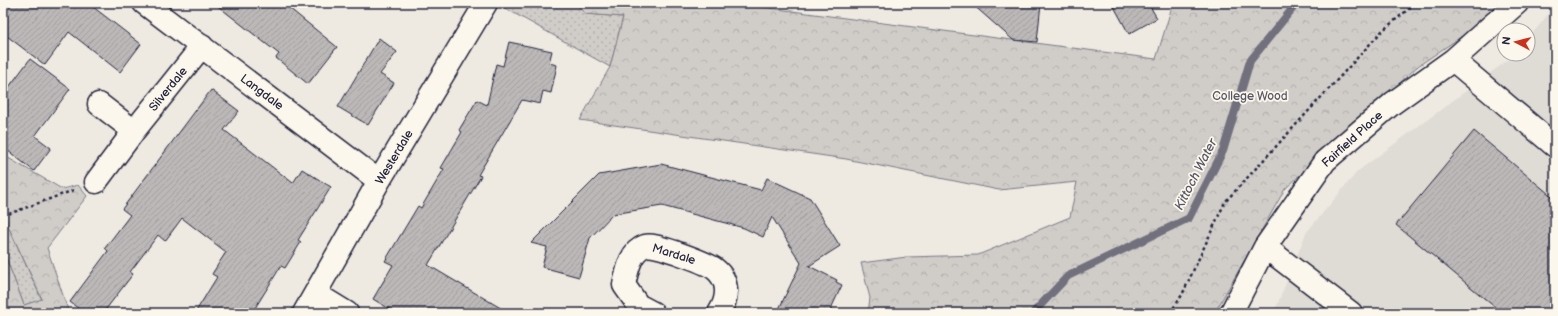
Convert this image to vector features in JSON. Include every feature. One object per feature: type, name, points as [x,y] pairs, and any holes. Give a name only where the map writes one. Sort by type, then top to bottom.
[{"type":"street","name":"Langdale","points":[[144,3],[379,181]]},
{"type":"street","name":"Westerdale","points":[[304,313],[379,181],[486,3]]},
{"type":"street","name":"Fairfield Place","points":[[1231,313],[1265,247],[1325,161],[1393,103],[1453,60],[1517,3]]},
{"type":"street","name":"Silverdale","points":[[96,182],[134,131],[202,46]]},
{"type":"street","points":[[1453,60],[1555,146]]},
{"type":"street","points":[[99,104],[134,131]]},
{"type":"street","name":"Mardale","points":[[653,313],[638,305],[624,285],[627,269],[636,253],[646,246],[658,247],[684,255],[715,269],[727,286],[725,303],[719,313]]},
{"type":"street","points":[[1265,247],[1351,313]]},
{"type":"street","points":[[316,294],[347,313]]},
{"type":"path","points":[[1170,313],[1182,295],[1225,202],[1382,31],[1416,3]]},
{"type":"path","points":[[3,216],[96,182]]},
{"type":"shaded area","points":[[1555,6],[1555,313],[1274,313],[1306,233],[1358,171],[1505,62],[1536,62],[1536,29]]},
{"type":"green space","points":[[506,3],[576,3],[586,14],[623,17],[610,67],[503,7]]},
{"type":"green space","name":"College Wood","points":[[576,3],[731,3],[1156,59],[1173,3],[1504,3],[1493,15],[1418,66],[1285,189],[1215,312],[1233,313],[868,313],[870,298],[861,263],[907,257],[978,255],[1070,217],[1077,182],[999,190],[846,159],[580,120],[610,67],[623,17],[585,14]]},
{"type":"green space","points":[[3,155],[62,189],[78,185],[87,196],[47,248],[69,313],[3,313],[3,250],[24,305],[42,299],[3,215]]},
{"type":"green space","points":[[3,215],[42,300],[24,305],[3,250]]},
{"type":"building","points":[[3,3],[88,3],[141,44],[120,72],[69,32],[45,65],[3,33]]},
{"type":"building","points":[[214,3],[283,3],[337,47],[308,84],[276,58],[279,54]]},
{"type":"building","points":[[971,3],[1041,3],[1037,42],[1013,40]]},
{"type":"building","points":[[1112,3],[1148,3],[1157,18],[1129,34]]},
{"type":"building","points":[[379,38],[397,52],[380,74],[394,83],[368,125],[338,107]]},
{"type":"building","points":[[509,42],[552,51],[549,63],[557,65],[551,93],[543,91],[540,104],[522,100],[478,175],[481,176],[428,265],[509,313],[396,313],[373,299],[393,265],[385,261],[418,206],[421,208],[444,169],[441,168],[462,132],[459,130],[477,100],[487,105],[496,64],[503,66]]},
{"type":"building","points":[[30,59],[70,89],[35,136],[51,148],[34,171],[3,147],[3,95]]},
{"type":"building","points":[[211,90],[239,111],[224,130],[293,183],[302,169],[331,187],[298,240],[301,242],[285,268],[281,266],[252,313],[195,313],[217,277],[212,274],[226,252],[182,218],[165,241],[158,235],[130,272],[133,274],[103,313],[84,313],[70,302],[108,251],[105,248],[130,215],[122,209]]},
{"type":"building","points":[[1474,131],[1555,199],[1555,313],[1502,313],[1396,225]]},
{"type":"building","points":[[661,164],[761,190],[767,178],[810,198],[840,246],[809,266],[837,280],[836,282],[842,285],[829,313],[777,313],[801,263],[772,217],[763,237],[744,228],[662,206],[613,214],[590,238],[579,277],[542,267],[547,247],[531,243],[599,175]]},
{"type":"waterway","name":"Kittoch Water","points":[[1033,313],[1068,276],[1189,218],[1223,151],[1250,61],[1297,3]]}]
